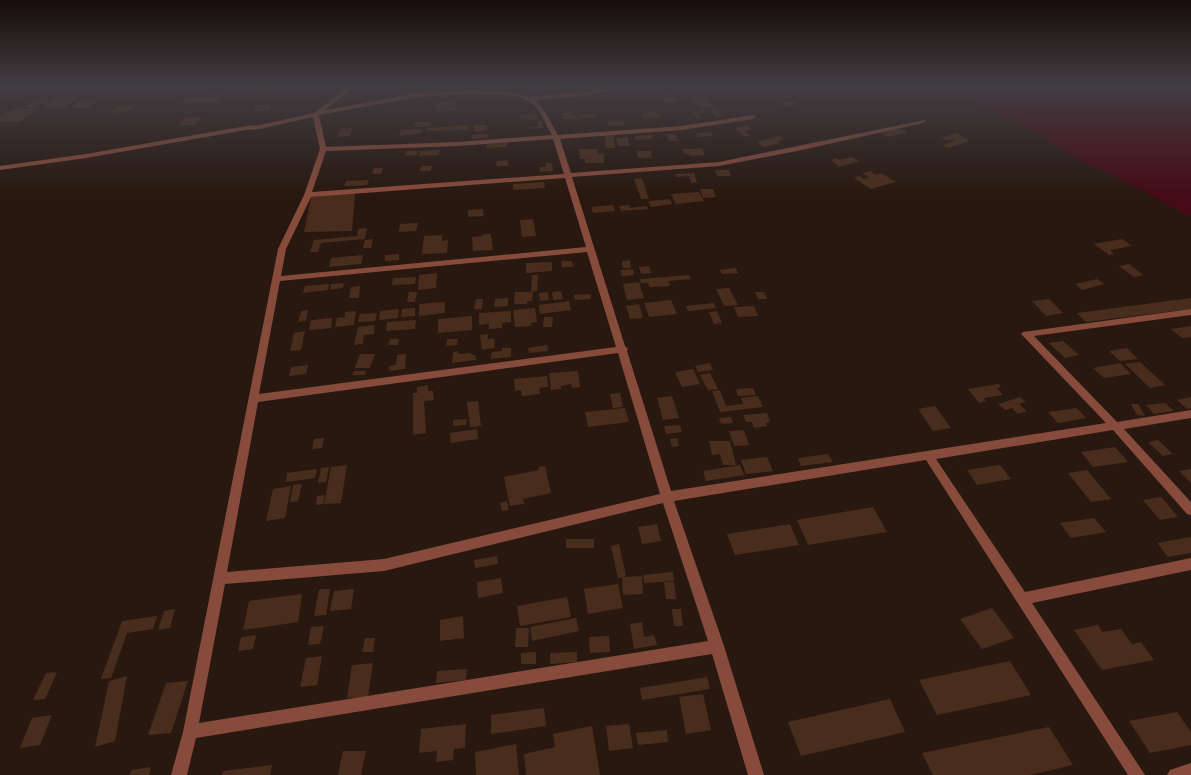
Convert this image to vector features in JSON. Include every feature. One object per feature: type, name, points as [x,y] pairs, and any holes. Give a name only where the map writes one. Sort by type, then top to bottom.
[{"type":"street","points":[[0,168],[86,156],[281,122]]},
{"type":"street","points":[[179,775],[190,732],[282,249],[308,195],[323,149],[318,122]]},
{"type":"street","points":[[548,122],[556,137],[566,174],[623,348],[756,775]]},
{"type":"street","points":[[323,149],[456,144],[682,128],[720,122]]},
{"type":"street","points":[[308,195],[566,174],[719,164],[918,122]]},
{"type":"street","points":[[276,278],[591,249]]},
{"type":"street","points":[[1191,312],[1026,334],[1115,426],[1191,510]]},
{"type":"street","points":[[252,399],[623,348]]},
{"type":"street","points":[[218,579],[384,565],[668,497],[1191,414]]},
{"type":"street","points":[[928,455],[1137,775]]},
{"type":"street","points":[[1022,599],[1191,564]]},
{"type":"street","points":[[190,732],[717,646]]},
{"type":"street","points":[[1175,775],[1191,771]]},
{"type":"shaded area","points":[[1018,122],[1191,122],[1191,217],[1077,158]]},
{"type":"building","points":[[181,122],[197,122],[195,125],[178,125]]},
{"type":"building","points":[[415,122],[431,122],[430,127],[414,127]]},
{"type":"building","points":[[537,122],[542,122],[543,128],[530,129],[530,127],[538,127]]},
{"type":"building","points":[[607,122],[624,122],[625,125],[609,126]]},
{"type":"building","points":[[470,125],[467,130],[427,131],[427,128]]},
{"type":"building","points":[[474,125],[487,125],[487,130],[475,132]]},
{"type":"building","points":[[747,125],[753,130],[745,131],[750,136],[745,137],[734,128]]},
{"type":"building","points":[[352,128],[350,136],[338,137],[340,129]]},
{"type":"building","points":[[900,128],[907,133],[888,137],[881,133]]},
{"type":"building","points":[[422,129],[422,133],[399,136],[401,130]]},
{"type":"building","points":[[711,132],[713,136],[698,137],[696,133]]},
{"type":"building","points":[[956,133],[970,141],[948,148],[943,145],[955,141],[941,138]]},
{"type":"building","points":[[488,134],[489,137],[472,139],[472,135]]},
{"type":"building","points":[[604,134],[613,134],[615,148],[606,148]]},
{"type":"building","points":[[667,134],[676,134],[678,141],[669,141]]},
{"type":"building","points":[[652,135],[653,139],[636,140],[634,136]]},
{"type":"building","points":[[780,136],[784,139],[777,141],[780,143],[764,147],[757,142]]},
{"type":"building","points":[[628,137],[630,146],[618,146],[616,138]]},
{"type":"building","points":[[506,143],[507,147],[487,148],[487,144]]},
{"type":"building","points":[[702,148],[705,155],[690,156],[689,154],[684,154],[682,149]]},
{"type":"building","points":[[579,149],[598,149],[598,154],[604,154],[604,163],[585,163],[585,159],[580,159]]},
{"type":"building","points":[[440,150],[439,155],[419,156],[420,151]]},
{"type":"building","points":[[406,151],[418,151],[417,155],[405,156]]},
{"type":"building","points":[[637,151],[651,151],[652,158],[638,158]]},
{"type":"building","points":[[852,157],[859,161],[839,167],[831,160],[836,158],[839,160]]},
{"type":"building","points":[[508,160],[508,166],[496,166],[497,161]]},
{"type":"building","points":[[546,163],[552,163],[553,171],[540,172],[539,167],[546,167]]},
{"type":"building","points":[[421,166],[432,166],[430,171],[420,171]]},
{"type":"building","points":[[374,168],[383,168],[381,174],[372,174]]},
{"type":"building","points":[[715,170],[729,170],[731,176],[717,176]]},
{"type":"building","points":[[870,171],[876,175],[881,173],[896,182],[871,189],[854,178],[859,176],[864,179],[869,177],[862,173]]},
{"type":"building","points":[[694,173],[697,183],[691,183],[689,176],[676,177],[675,174]]},
{"type":"building","points":[[642,178],[649,199],[641,199],[634,179]]},
{"type":"building","points":[[369,180],[367,185],[352,186],[352,183],[351,186],[344,186],[346,181]]},
{"type":"building","points":[[544,182],[545,188],[513,190],[513,184]]},
{"type":"building","points":[[700,189],[713,189],[716,197],[703,198]]},
{"type":"building","points":[[699,192],[704,201],[676,204],[671,194]]},
{"type":"building","points":[[355,193],[352,231],[304,232],[311,197]]},
{"type":"building","points":[[670,199],[672,204],[651,207],[648,201]]},
{"type":"building","points":[[613,205],[615,211],[593,213],[591,207]]},
{"type":"building","points":[[629,205],[630,208],[647,206],[648,209],[621,211],[619,206]]},
{"type":"building","points":[[483,209],[484,216],[468,217],[468,210]]},
{"type":"building","points":[[533,219],[536,236],[522,237],[520,220]]},
{"type":"building","points":[[418,223],[416,231],[399,232],[400,224]]},
{"type":"building","points":[[367,228],[365,239],[321,243],[318,252],[310,252],[314,240],[357,236],[358,229]]},
{"type":"building","points":[[483,234],[491,234],[493,250],[473,251],[472,237],[483,236]]},
{"type":"building","points":[[442,235],[442,241],[448,240],[447,253],[422,254],[424,236]]},
{"type":"building","points":[[373,239],[371,248],[363,248],[365,240]]},
{"type":"building","points":[[1122,239],[1132,246],[1110,250],[1114,254],[1109,255],[1094,244]]},
{"type":"building","points":[[399,254],[399,260],[385,261],[385,255]]},
{"type":"building","points":[[363,255],[361,264],[329,267],[331,258]]},
{"type":"building","points":[[630,260],[631,268],[623,268],[622,261]]},
{"type":"building","points":[[561,261],[572,261],[573,267],[562,267]]},
{"type":"building","points":[[552,262],[552,271],[526,273],[526,263]]},
{"type":"building","points":[[1129,264],[1143,275],[1134,277],[1119,266]]},
{"type":"building","points":[[649,266],[651,273],[641,274],[639,267]]},
{"type":"building","points":[[736,268],[738,273],[722,274],[720,270]]},
{"type":"building","points":[[633,269],[634,275],[622,276],[620,270]]},
{"type":"building","points":[[437,273],[436,288],[418,290],[419,275]]},
{"type":"building","points":[[532,275],[538,275],[537,291],[531,292]]},
{"type":"building","points":[[689,275],[691,279],[668,281],[670,286],[650,287],[648,283],[641,283],[640,279]]},
{"type":"building","points":[[416,277],[415,284],[392,285],[393,278]]},
{"type":"building","points":[[1097,279],[1104,284],[1082,290],[1075,284]]},
{"type":"building","points":[[639,282],[644,298],[627,300],[623,284]]},
{"type":"building","points":[[344,283],[343,288],[330,290],[331,284]]},
{"type":"building","points":[[329,284],[328,290],[303,293],[305,286]]},
{"type":"building","points":[[360,286],[359,298],[349,298],[351,287]]},
{"type":"building","points":[[729,288],[738,305],[724,306],[716,289]]},
{"type":"building","points":[[561,291],[563,299],[553,300],[552,292]]},
{"type":"building","points":[[409,292],[417,292],[415,302],[407,302]]},
{"type":"building","points":[[515,292],[533,292],[532,301],[527,301],[527,304],[514,304]]},
{"type":"building","points":[[548,292],[549,300],[540,301],[539,293]]},
{"type":"building","points":[[755,292],[764,292],[767,299],[758,299]]},
{"type":"building","points":[[590,294],[591,299],[575,300],[574,295]]},
{"type":"building","points":[[508,298],[508,306],[494,307],[495,299]]},
{"type":"building","points":[[1191,298],[1191,309],[1086,322],[1077,313]]},
{"type":"building","points":[[476,299],[483,299],[482,309],[474,309]]},
{"type":"building","points":[[1049,299],[1063,313],[1046,316],[1032,301]]},
{"type":"building","points":[[671,300],[677,314],[649,317],[644,303]]},
{"type":"building","points":[[569,301],[571,310],[540,314],[539,305]]},
{"type":"building","points":[[445,302],[445,313],[419,316],[419,304]]},
{"type":"building","points":[[714,303],[716,308],[688,311],[686,306]]},
{"type":"building","points":[[639,304],[643,318],[630,319],[626,306]]},
{"type":"building","points":[[754,306],[758,316],[738,317],[734,307]]},
{"type":"building","points":[[415,308],[415,316],[401,317],[402,309]]},
{"type":"building","points":[[535,308],[537,322],[531,323],[531,326],[515,327],[513,310]]},
{"type":"building","points":[[399,309],[398,318],[379,320],[380,311]]},
{"type":"building","points":[[308,310],[306,321],[298,322],[301,311]]},
{"type":"building","points":[[356,311],[354,325],[335,327],[337,318],[345,317],[345,312]]},
{"type":"building","points":[[511,311],[511,322],[502,323],[502,328],[489,329],[489,324],[479,325],[479,313]]},
{"type":"building","points":[[717,311],[722,323],[714,324],[709,312]]},
{"type":"building","points":[[377,313],[375,321],[358,322],[360,314]]},
{"type":"building","points":[[472,316],[472,330],[438,333],[438,319]]},
{"type":"building","points":[[544,317],[553,317],[552,327],[543,327]]},
{"type":"building","points":[[332,318],[331,328],[309,330],[311,320]]},
{"type":"building","points":[[416,320],[415,329],[386,331],[387,322]]},
{"type":"building","points":[[374,325],[374,334],[364,335],[363,344],[354,345],[358,327]]},
{"type":"building","points":[[1191,326],[1191,337],[1182,338],[1171,329]]},
{"type":"building","points":[[305,331],[301,350],[290,351],[294,333]]},
{"type":"building","points":[[488,334],[488,339],[494,338],[495,348],[482,350],[480,335]]},
{"type":"building","points":[[390,339],[399,339],[398,345],[388,345]]},
{"type":"building","points":[[447,339],[458,339],[457,345],[446,346]]},
{"type":"building","points":[[1063,341],[1079,355],[1065,358],[1049,343]]},
{"type":"building","points":[[547,345],[548,351],[529,353],[528,348]]},
{"type":"building","points":[[502,348],[511,348],[511,357],[491,359],[492,352],[502,351]]},
{"type":"building","points":[[1127,348],[1138,359],[1120,361],[1109,351]]},
{"type":"building","points":[[458,351],[458,354],[471,353],[471,355],[475,355],[476,360],[452,363],[453,352]]},
{"type":"building","points":[[360,354],[375,354],[370,368],[355,368]]},
{"type":"building","points":[[406,354],[405,369],[389,371],[389,366],[396,365],[397,355]]},
{"type":"building","points":[[1140,362],[1165,385],[1150,388],[1125,364]]},
{"type":"building","points":[[710,363],[713,370],[698,372],[695,366]]},
{"type":"building","points":[[1120,363],[1131,374],[1104,378],[1093,368]]},
{"type":"building","points":[[308,365],[306,374],[289,376],[291,367]]},
{"type":"building","points":[[693,369],[700,384],[682,387],[675,372]]},
{"type":"building","points":[[354,371],[366,371],[365,375],[352,375]]},
{"type":"building","points":[[578,371],[580,387],[572,388],[571,384],[561,386],[561,389],[551,390],[549,373]]},
{"type":"building","points":[[710,373],[718,389],[708,390],[700,375]]},
{"type":"building","points":[[547,376],[548,387],[539,388],[540,394],[522,396],[521,390],[515,391],[514,379]]},
{"type":"building","points":[[999,384],[1001,387],[997,388],[1003,395],[984,398],[986,401],[979,403],[968,389]]},
{"type":"building","points":[[428,385],[428,391],[433,391],[434,400],[424,401],[426,433],[413,435],[413,393],[417,393],[417,387]]},
{"type":"building","points":[[753,388],[756,395],[738,396],[736,389]]},
{"type":"building","points":[[720,390],[726,406],[743,404],[741,398],[758,396],[763,407],[720,412],[712,391]]},
{"type":"building","points":[[620,393],[623,407],[613,408],[610,394]]},
{"type":"building","points":[[672,396],[679,418],[663,420],[657,398]]},
{"type":"building","points":[[1020,397],[1026,402],[1019,404],[1027,411],[1018,414],[1012,408],[1005,410],[998,404]]},
{"type":"building","points":[[1191,397],[1191,408],[1187,409],[1177,400]]},
{"type":"building","points":[[478,401],[481,426],[470,427],[467,402]]},
{"type":"building","points":[[1165,403],[1174,411],[1154,414],[1146,405]]},
{"type":"building","points":[[1131,404],[1138,404],[1145,416],[1137,415]]},
{"type":"building","points":[[935,406],[951,428],[933,431],[918,409]]},
{"type":"building","points":[[625,408],[629,422],[588,427],[585,412]]},
{"type":"building","points":[[1077,408],[1086,418],[1058,423],[1048,412]]},
{"type":"building","points":[[767,413],[770,422],[766,423],[767,426],[754,428],[752,422],[746,422],[743,415]]},
{"type":"building","points":[[731,417],[733,423],[721,424],[719,418]]},
{"type":"building","points":[[467,419],[466,425],[453,426],[453,420]]},
{"type":"building","points":[[680,425],[682,432],[666,434],[664,426]]},
{"type":"building","points":[[477,429],[478,439],[451,443],[450,433]]},
{"type":"building","points":[[744,430],[749,445],[734,446],[729,431]]},
{"type":"building","points":[[324,438],[322,448],[312,449],[314,439]]},
{"type":"building","points":[[677,438],[679,446],[672,447],[670,439]]},
{"type":"building","points":[[1158,440],[1173,454],[1163,456],[1148,442]]},
{"type":"building","points":[[709,441],[730,441],[736,465],[723,465],[720,454],[712,455]]},
{"type":"building","points":[[1115,447],[1128,462],[1093,467],[1081,452]]},
{"type":"building","points":[[828,454],[833,462],[801,466],[798,458]]},
{"type":"building","points":[[767,457],[773,471],[746,474],[741,460]]},
{"type":"building","points":[[347,465],[341,503],[324,504],[331,467]]},
{"type":"building","points":[[740,465],[744,475],[706,481],[703,471]]},
{"type":"building","points":[[1000,465],[1011,479],[977,485],[967,470]]},
{"type":"building","points":[[545,466],[551,493],[523,499],[524,504],[510,506],[504,477],[539,470],[538,467]]},
{"type":"building","points":[[329,467],[326,482],[318,483],[321,468]]},
{"type":"building","points":[[317,469],[315,478],[286,482],[287,473]]},
{"type":"building","points":[[1191,469],[1191,483],[1179,471]]},
{"type":"building","points":[[1087,470],[1111,499],[1091,502],[1068,473]]},
{"type":"building","points":[[302,484],[298,501],[290,502],[293,485]]},
{"type":"building","points":[[291,486],[285,518],[266,521],[273,489]]},
{"type":"building","points":[[325,495],[323,504],[316,505],[317,496]]},
{"type":"building","points":[[1161,497],[1178,517],[1160,520],[1143,500]]},
{"type":"building","points":[[507,501],[509,510],[502,511],[500,503]]},
{"type":"building","points":[[873,507],[887,532],[808,545],[797,520]]},
{"type":"building","points":[[1094,518],[1106,532],[1071,538],[1060,523]]},
{"type":"building","points":[[657,524],[661,541],[642,544],[638,527]]},
{"type":"building","points":[[790,524],[799,545],[735,555],[727,534]]},
{"type":"building","points":[[1191,537],[1191,553],[1168,557],[1157,543]]},
{"type":"building","points":[[566,539],[594,539],[594,548],[566,548]]},
{"type":"building","points":[[619,544],[626,576],[618,578],[611,546]]},
{"type":"building","points":[[497,556],[498,564],[475,568],[474,560]]},
{"type":"building","points":[[673,572],[674,581],[644,583],[643,575]]},
{"type":"building","points":[[642,576],[643,594],[623,595],[622,577]]},
{"type":"building","points":[[501,578],[503,593],[478,598],[477,582]]},
{"type":"building","points":[[664,582],[674,582],[676,599],[666,599]]},
{"type":"building","points":[[618,584],[623,608],[588,614],[584,589]]},
{"type":"building","points":[[330,589],[326,615],[314,616],[319,590]]},
{"type":"building","points":[[354,589],[351,609],[330,611],[334,591]]},
{"type":"building","points":[[302,594],[298,622],[243,630],[249,601]]},
{"type":"building","points":[[567,597],[571,617],[520,626],[517,606]]},
{"type":"building","points":[[992,608],[1014,638],[982,649],[960,619]]},
{"type":"building","points":[[175,609],[170,628],[158,630],[164,611]]},
{"type":"building","points":[[672,609],[681,609],[683,626],[674,626]]},
{"type":"building","points":[[157,616],[153,629],[127,633],[111,678],[101,679],[122,621]]},
{"type":"building","points":[[463,616],[464,638],[440,641],[440,620]]},
{"type":"building","points":[[576,618],[579,631],[532,641],[530,627]]},
{"type":"building","points":[[642,622],[644,637],[654,635],[657,645],[634,649],[630,624]]},
{"type":"building","points":[[1098,625],[1102,632],[1121,629],[1132,644],[1141,642],[1154,660],[1102,670],[1074,630]]},
{"type":"building","points":[[324,626],[320,644],[308,645],[311,627]]},
{"type":"building","points":[[516,628],[529,628],[528,647],[515,647]]},
{"type":"building","points":[[256,635],[253,649],[238,651],[241,637]]},
{"type":"building","points":[[609,636],[610,652],[590,653],[589,637]]},
{"type":"building","points":[[365,638],[375,638],[373,652],[362,652]]},
{"type":"building","points":[[536,652],[536,664],[521,664],[521,653]]},
{"type":"building","points":[[577,652],[577,662],[550,664],[550,653]]},
{"type":"building","points":[[322,656],[317,685],[300,687],[306,658]]},
{"type":"building","points":[[1010,661],[1031,695],[937,715],[919,680]]},
{"type":"building","points":[[373,663],[368,697],[347,698],[352,665]]},
{"type":"building","points":[[467,669],[466,680],[436,683],[437,671]]},
{"type":"building","points":[[57,672],[45,699],[33,700],[46,673]]},
{"type":"building","points":[[127,676],[115,741],[95,747],[109,681]]},
{"type":"building","points":[[707,677],[710,689],[642,700],[640,688]]},
{"type":"building","points":[[188,681],[171,733],[148,735],[166,683]]},
{"type":"building","points":[[703,694],[711,730],[686,734],[679,697]]},
{"type":"building","points":[[890,699],[905,732],[801,756],[788,722]]},
{"type":"building","points":[[544,708],[546,726],[491,734],[491,715]]},
{"type":"building","points":[[1177,712],[1191,732],[1191,745],[1150,753],[1129,721]]},
{"type":"building","points":[[52,715],[40,745],[20,748],[32,718]]},
{"type":"building","points":[[466,724],[465,748],[454,749],[453,760],[436,762],[437,751],[419,753],[421,729]]},
{"type":"building","points":[[629,724],[633,748],[609,751],[606,726]]},
{"type":"building","points":[[592,726],[600,775],[526,775],[524,754],[555,747],[553,734]]},
{"type":"building","points":[[1049,727],[1073,765],[1030,775],[933,775],[922,753]]},
{"type":"building","points":[[667,730],[668,742],[638,745],[636,733]]},
{"type":"building","points":[[516,744],[519,775],[476,775],[475,752]]},
{"type":"building","points":[[343,751],[366,751],[361,775],[338,775]]},
{"type":"building","points":[[272,765],[270,775],[222,775],[223,771]]},
{"type":"building","points":[[151,767],[149,775],[130,775],[131,770]]}]
